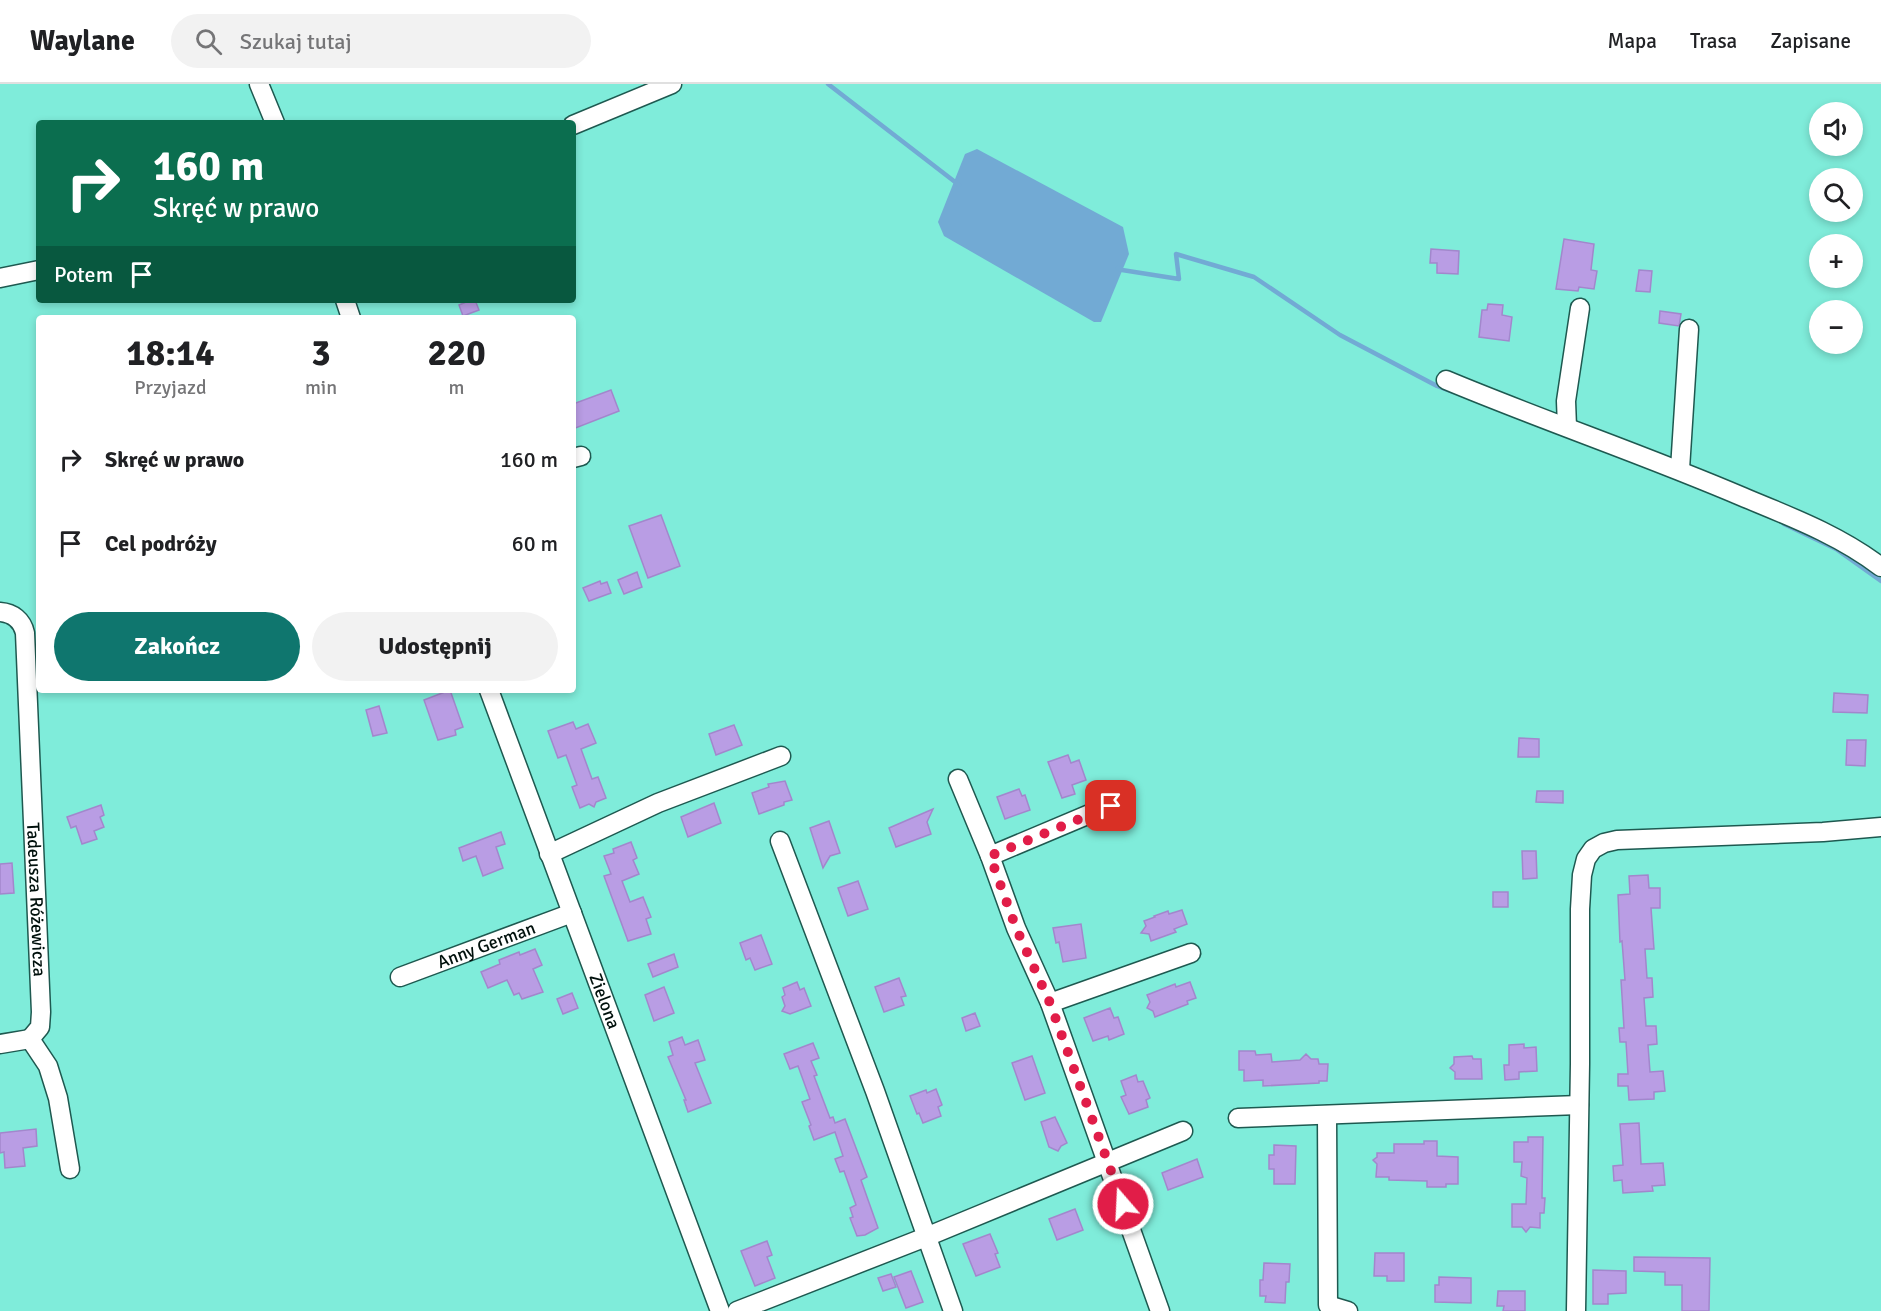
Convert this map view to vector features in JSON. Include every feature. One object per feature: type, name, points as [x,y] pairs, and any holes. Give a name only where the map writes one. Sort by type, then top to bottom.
[{"type":"street","points":[[259,84],[274,120]]},
{"type":"street","points":[[576,124],[672,84]]},
{"type":"street","points":[[0,278],[36,271]]},
{"type":"street","points":[[1567,427],[1566,401],[1580,308]]},
{"type":"street","points":[[1680,470],[1689,329]]},
{"type":"street","points":[[1446,380],[1531,415],[1680,470],[1828,533],[1881,567]]},
{"type":"street","name":"Tadeusza Różewicza","points":[[0,612],[9,614],[18,620],[26,633],[41,1012],[40,1027],[30,1039]]},
{"type":"street","name":"Zielona","points":[[490,693],[720,1311]]},
{"type":"street","points":[[549,854],[658,803],[782,756]]},
{"type":"street","points":[[958,779],[990,856],[1016,928],[1050,1003],[1160,1311]]},
{"type":"street","points":[[990,856],[1111,806]]},
{"type":"street","points":[[1576,1311],[1580,898],[1586,859],[1593,849],[1617,840],[1823,832],[1881,827]]},
{"type":"street","points":[[780,841],[874,1091],[953,1311]]},
{"type":"street","name":"Anny German","points":[[400,976],[572,913]]},
{"type":"street","points":[[1050,1003],[1191,952]]},
{"type":"street","points":[[0,1044],[30,1039],[48,1066],[58,1098],[70,1169]]},
{"type":"street","points":[[1238,1118],[1579,1105]]},
{"type":"street","points":[[1327,1115],[1328,1305],[1348,1311]]},
{"type":"street","points":[[737,1311],[926,1237],[1183,1131]]},
{"type":"water","points":[[977,149],[1123,227],[1129,254],[1101,322],[1094,322],[944,236],[938,222],[965,154]]},
{"type":"building","points":[[1564,239],[1594,244],[1591,270],[1597,271],[1594,289],[1579,287],[1578,291],[1556,289]]},
{"type":"building","points":[[1431,249],[1459,251],[1458,274],[1437,273],[1437,263],[1430,263]]},
{"type":"building","points":[[1639,270],[1652,271],[1650,292],[1636,291]]},
{"type":"building","points":[[476,303],[479,310],[463,315],[459,305]]},
{"type":"building","points":[[1488,304],[1503,305],[1502,315],[1512,317],[1509,341],[1479,337],[1482,310],[1487,310]]},
{"type":"building","points":[[1660,311],[1681,314],[1679,326],[1659,323]]},
{"type":"building","points":[[611,390],[619,411],[576,428],[576,403]]},
{"type":"building","points":[[661,515],[680,566],[648,578],[629,526]]},
{"type":"building","points":[[637,572],[642,587],[624,594],[618,580]]},
{"type":"building","points":[[600,581],[601,584],[607,582],[611,593],[589,601],[583,588]]},
{"type":"building","points":[[442,693],[451,693],[463,727],[455,730],[456,735],[438,740],[424,700]]},
{"type":"building","points":[[1834,693],[1868,695],[1867,713],[1833,712]]},
{"type":"building","points":[[379,706],[387,733],[373,736],[366,710]]},
{"type":"building","points":[[573,722],[576,729],[588,724],[596,743],[581,749],[592,779],[598,777],[606,798],[596,802],[594,807],[589,804],[580,808],[572,787],[577,785],[566,755],[558,758],[548,731]]},
{"type":"building","points":[[734,725],[742,745],[716,755],[709,734]]},
{"type":"building","points":[[1519,738],[1539,739],[1539,757],[1518,757]]},
{"type":"building","points":[[1847,740],[1866,740],[1865,766],[1846,765]]},
{"type":"building","points":[[1068,755],[1071,763],[1079,760],[1086,780],[1072,785],[1075,794],[1062,798],[1048,762]]},
{"type":"building","points":[[785,781],[792,800],[759,814],[752,793],[769,787],[768,784]]},
{"type":"building","points":[[1019,789],[1022,796],[1025,795],[1030,810],[1005,819],[997,797]]},
{"type":"building","points":[[1537,791],[1563,791],[1563,803],[1536,802]]},
{"type":"building","points":[[714,803],[721,823],[688,837],[681,817]]},
{"type":"building","points":[[101,805],[104,815],[100,817],[104,827],[94,831],[97,839],[82,844],[76,826],[71,828],[67,817]]},
{"type":"building","points":[[933,809],[927,822],[931,834],[896,847],[889,828]]},
{"type":"building","points":[[829,821],[840,853],[830,856],[823,868],[810,828]]},
{"type":"building","points":[[501,832],[505,844],[496,847],[503,868],[483,876],[476,856],[463,861],[459,848]]},
{"type":"building","points":[[631,842],[637,858],[633,860],[639,874],[622,881],[630,902],[643,897],[651,917],[646,919],[651,934],[628,941],[604,876],[611,874],[604,856],[614,853],[613,849]]},
{"type":"building","points":[[1522,851],[1536,851],[1537,878],[1523,879]]},
{"type":"building","points":[[12,863],[14,893],[0,894],[0,864]]},
{"type":"building","points":[[1648,875],[1649,888],[1660,888],[1660,908],[1651,908],[1654,949],[1645,949],[1647,978],[1652,978],[1653,997],[1644,998],[1646,1026],[1656,1026],[1657,1044],[1648,1045],[1650,1072],[1663,1071],[1665,1091],[1654,1092],[1654,1099],[1629,1100],[1628,1086],[1618,1086],[1618,1074],[1628,1074],[1626,1042],[1620,1042],[1619,1028],[1624,1028],[1621,980],[1625,980],[1622,941],[1620,942],[1618,895],[1630,894],[1629,876]]},
{"type":"building","points":[[858,881],[868,909],[848,916],[838,888]]},
{"type":"building","points":[[1493,892],[1508,892],[1508,907],[1493,907]]},
{"type":"building","points":[[1182,910],[1187,924],[1174,929],[1176,932],[1151,941],[1149,934],[1141,933],[1146,926],[1144,921],[1168,911],[1169,914]]},
{"type":"building","points":[[1081,924],[1086,958],[1063,962],[1059,942],[1056,943],[1053,928]]},
{"type":"building","points":[[761,935],[772,964],[755,970],[750,958],[746,960],[740,943]]},
{"type":"building","points":[[535,949],[542,965],[533,969],[543,992],[522,999],[519,993],[514,995],[507,980],[488,988],[481,972],[500,964],[499,960],[519,952],[520,955]]},
{"type":"building","points":[[674,954],[678,967],[653,977],[648,964]]},
{"type":"building","points":[[899,978],[906,996],[901,997],[904,1005],[884,1012],[875,987]]},
{"type":"building","points":[[797,982],[800,990],[804,988],[811,1006],[790,1014],[782,1011],[785,1006],[782,997],[785,995],[783,988]]},
{"type":"building","points":[[1190,982],[1196,998],[1187,1001],[1188,1004],[1155,1017],[1153,1011],[1147,1008],[1150,1002],[1147,995],[1175,984],[1176,987]]},
{"type":"building","points":[[664,987],[674,1013],[654,1021],[645,995]]},
{"type":"building","points":[[572,993],[578,1008],[563,1014],[557,999]]},
{"type":"building","points":[[1110,1008],[1114,1018],[1118,1017],[1124,1034],[1109,1040],[1108,1036],[1093,1041],[1084,1018]]},
{"type":"building","points":[[975,1013],[980,1026],[966,1031],[962,1018]]},
{"type":"building","points":[[682,1037],[685,1045],[698,1040],[705,1060],[695,1063],[711,1103],[688,1112],[684,1100],[686,1100],[668,1057],[673,1055],[669,1042]]},
{"type":"building","points":[[813,1043],[819,1058],[811,1061],[817,1075],[814,1076],[830,1118],[833,1117],[835,1123],[845,1119],[867,1177],[861,1180],[878,1228],[865,1235],[857,1236],[850,1218],[853,1217],[850,1208],[856,1205],[844,1171],[840,1172],[835,1159],[843,1156],[835,1132],[814,1140],[802,1102],[810,1099],[798,1066],[790,1069],[784,1054]]},
{"type":"building","points":[[1524,1044],[1524,1048],[1536,1047],[1537,1071],[1519,1072],[1519,1079],[1505,1080],[1504,1065],[1509,1065],[1509,1045]]},
{"type":"building","points":[[1239,1051],[1255,1051],[1256,1055],[1271,1054],[1272,1062],[1300,1060],[1306,1054],[1311,1059],[1318,1059],[1319,1064],[1328,1064],[1327,1081],[1263,1086],[1263,1080],[1244,1081],[1244,1070],[1239,1070]]},
{"type":"building","points":[[1032,1056],[1045,1093],[1025,1100],[1012,1063]]},
{"type":"building","points":[[1472,1056],[1473,1059],[1481,1059],[1482,1079],[1455,1079],[1455,1072],[1450,1068],[1454,1064],[1454,1057]]},
{"type":"building","points":[[1136,1075],[1138,1082],[1143,1081],[1150,1098],[1146,1100],[1148,1107],[1129,1114],[1121,1097],[1126,1095],[1121,1081]]},
{"type":"building","points":[[936,1089],[942,1105],[938,1107],[941,1116],[923,1123],[910,1096]]},
{"type":"building","points":[[1055,1117],[1067,1143],[1058,1151],[1049,1147],[1041,1122]]},
{"type":"building","points":[[1639,1123],[1641,1164],[1663,1163],[1665,1185],[1652,1186],[1653,1191],[1623,1193],[1622,1180],[1614,1181],[1613,1166],[1623,1165],[1620,1124]]},
{"type":"building","points":[[36,1129],[37,1146],[23,1148],[25,1166],[5,1168],[4,1152],[0,1153],[0,1133]]},
{"type":"building","points":[[1528,1137],[1543,1137],[1542,1198],[1545,1198],[1544,1213],[1540,1213],[1540,1228],[1530,1227],[1526,1232],[1522,1227],[1512,1227],[1512,1204],[1526,1204],[1527,1178],[1521,1176],[1522,1162],[1514,1162],[1514,1142],[1528,1142]]},
{"type":"building","points":[[1424,1141],[1437,1141],[1437,1156],[1458,1157],[1458,1184],[1446,1184],[1446,1187],[1427,1187],[1427,1181],[1389,1180],[1389,1177],[1376,1177],[1377,1164],[1373,1160],[1377,1157],[1377,1153],[1394,1153],[1394,1144],[1424,1144]]},
{"type":"building","points":[[1274,1145],[1296,1146],[1295,1184],[1274,1184],[1274,1169],[1269,1169],[1269,1155],[1274,1155]]},
{"type":"building","points":[[1197,1159],[1203,1177],[1168,1190],[1162,1173]]},
{"type":"building","points":[[1075,1209],[1083,1230],[1057,1240],[1049,1219]]},
{"type":"building","points":[[990,1234],[998,1253],[995,1254],[1000,1267],[976,1276],[963,1244]]},
{"type":"building","points":[[767,1241],[772,1255],[767,1257],[775,1278],[755,1286],[741,1251]]},
{"type":"building","points":[[1375,1253],[1404,1253],[1404,1281],[1387,1281],[1387,1276],[1374,1276]]},
{"type":"building","points":[[1634,1257],[1710,1258],[1709,1311],[1682,1311],[1682,1285],[1665,1285],[1665,1272],[1634,1271]]},
{"type":"building","points":[[1264,1263],[1290,1264],[1285,1303],[1265,1302],[1266,1296],[1260,1296],[1260,1280],[1263,1280]]},
{"type":"building","points":[[1593,1270],[1626,1271],[1626,1293],[1608,1294],[1608,1304],[1593,1304]]},
{"type":"building","points":[[911,1271],[923,1302],[906,1308],[894,1277]]},
{"type":"building","points":[[891,1274],[896,1287],[883,1291],[878,1278]]},
{"type":"building","points":[[1439,1277],[1471,1278],[1471,1303],[1435,1302],[1435,1285],[1439,1285]]},
{"type":"building","points":[[1498,1291],[1525,1291],[1525,1311],[1503,1311],[1504,1306],[1497,1306]]},
{"type":"waterway","points":[[828,84],[959,185]]},
{"type":"waterway","points":[[1118,268],[1179,279],[1176,254],[1254,277],[1340,335],[1437,386],[1453,392]]},
{"type":"waterway","points":[[1784,524],[1836,549],[1881,581]]},
{"type":"route","points":[[1111,806],[990,856],[1016,928],[1050,1003],[1123,1204]]}]
